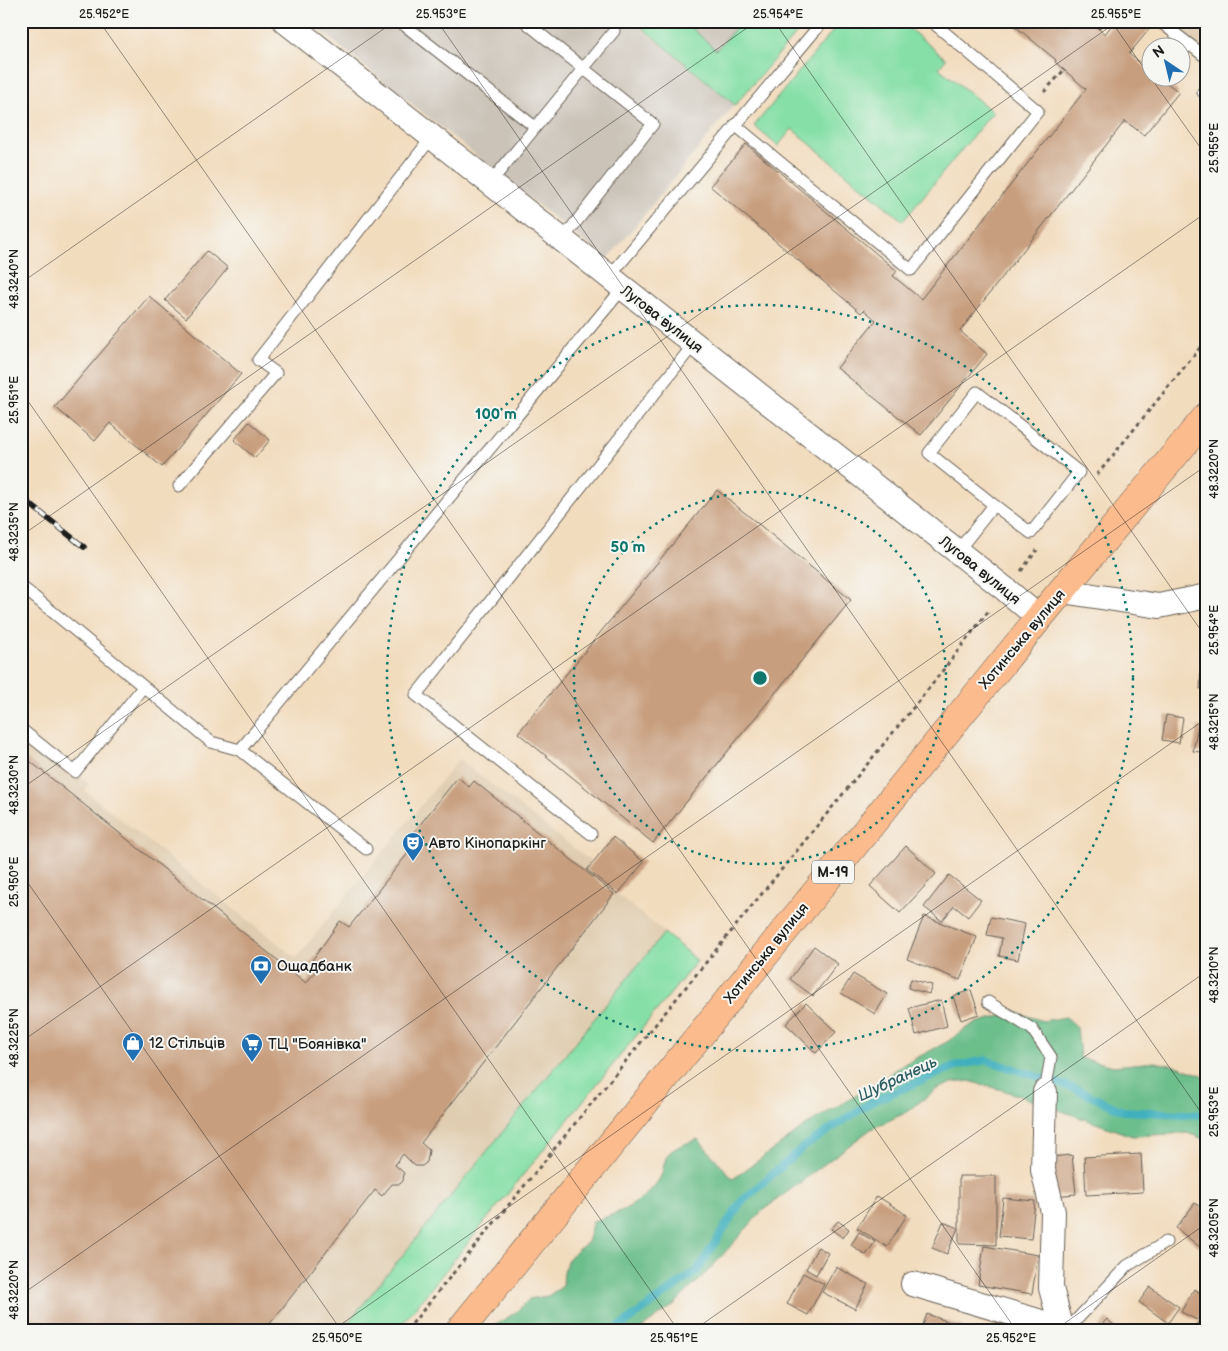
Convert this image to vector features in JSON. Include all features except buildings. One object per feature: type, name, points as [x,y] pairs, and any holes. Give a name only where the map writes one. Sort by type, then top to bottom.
[{"type":"highway","name":"Хотинська вулиця","points":[[460,1330],[1039,618],[1207,416]]},
{"type":"street","name":"Лугова вулиця","points":[[285,21],[1005,589],[1039,618]]},
{"type":"street","points":[[1062,591],[1159,606],[1207,596]]},
{"type":"street","points":[[1045,1092],[1043,1170],[1053,1212],[1051,1288],[1062,1330]]},
{"type":"street","points":[[913,1284],[1038,1321],[1055,1330]]},
{"type":"lane","points":[[399,21],[535,127]]},
{"type":"lane","points":[[524,21],[653,124],[562,240]]},
{"type":"lane","points":[[240,750],[616,282],[734,125],[823,21]]},
{"type":"lane","points":[[734,125],[911,270],[1038,111],[931,21]]},
{"type":"lane","points":[[1159,21],[1180,38]]},
{"type":"lane","points":[[490,183],[614,31]]},
{"type":"lane","points":[[1190,45],[1207,58]]},
{"type":"lane","points":[[179,486],[276,373],[258,360],[432,137]]},
{"type":"lane","points":[[591,834],[416,695],[694,344]]},
{"type":"lane","points":[[977,392],[1079,472],[1031,534],[994,505],[929,453],[977,392]]},
{"type":"lane","points":[[957,552],[994,505]]},
{"type":"lane","points":[[21,586],[210,742],[240,750],[366,849]]},
{"type":"lane","points":[[21,729],[75,772],[143,687]]},
{"type":"lane","points":[[988,1002],[1032,1029],[1051,1057],[1045,1092]]},
{"type":"lane","points":[[1067,1330],[1127,1266],[1166,1242]]},
{"type":"path","points":[[1098,29],[1105,21]]},
{"type":"path","points":[[1033,106],[1064,70]]},
{"type":"path","points":[[1095,479],[1207,340]]},
{"type":"path","points":[[407,1330],[930,687],[1039,548]]},
{"type":"shaded area","points":[[308,21],[632,21],[734,105],[607,260]]},
{"type":"shaded area","points":[[684,21],[742,21],[716,50]]},
{"type":"shaded area","points":[[1159,21],[1207,21],[1207,58],[1190,45],[1190,38],[1181,38]]},
{"type":"shaded area","name":"ТЦ \"Боянівка\"","points":[[21,729],[89,784],[85,791],[296,958],[459,759],[593,863],[587,870],[699,960],[397,1330],[21,1330]]},
{"type":"green space","points":[[634,21],[684,21],[716,50],[742,21],[807,21],[735,105]]},
{"type":"green space","points":[[841,21],[900,21],[946,59],[939,68],[993,112],[903,221],[792,129],[778,146],[754,126]]},
{"type":"green space","points":[[664,933],[697,961],[397,1330],[342,1330]]},
{"type":"green space","points":[[1015,1012],[1043,1021],[1066,1017],[1077,1027],[1080,1058],[1114,1066],[1155,1062],[1180,1067],[1207,1077],[1207,1140],[1187,1133],[1132,1136],[1006,1091],[969,1081],[952,1083],[937,1089],[905,1113],[871,1129],[762,1211],[710,1269],[674,1305],[639,1330],[488,1330],[516,1312],[529,1299],[548,1296],[563,1286],[564,1271],[568,1260],[587,1243],[593,1221],[622,1211],[647,1194],[660,1178],[667,1156],[677,1148],[698,1139],[733,1179],[811,1122],[872,1086],[903,1065],[947,1042],[973,1024]]},
{"type":"waterway","name":"Шубранець","points":[[615,1330],[697,1271],[741,1202],[802,1148],[873,1101],[956,1066],[986,1060],[1076,1089],[1123,1111],[1204,1115],[1207,1117]]},
{"type":"railway","points":[[21,497],[84,547]]},
{"type":"place","name":"Авто Кінопаркінг","points":[[413,862]]},
{"type":"place","name":"Ощадбанк","points":[[261,985]]},
{"type":"place","name":"12 Стільців","points":[[133,1062]]},
{"type":"place","name":"ТЦ \"Боянівка\"","points":[[252,1063]]}]
